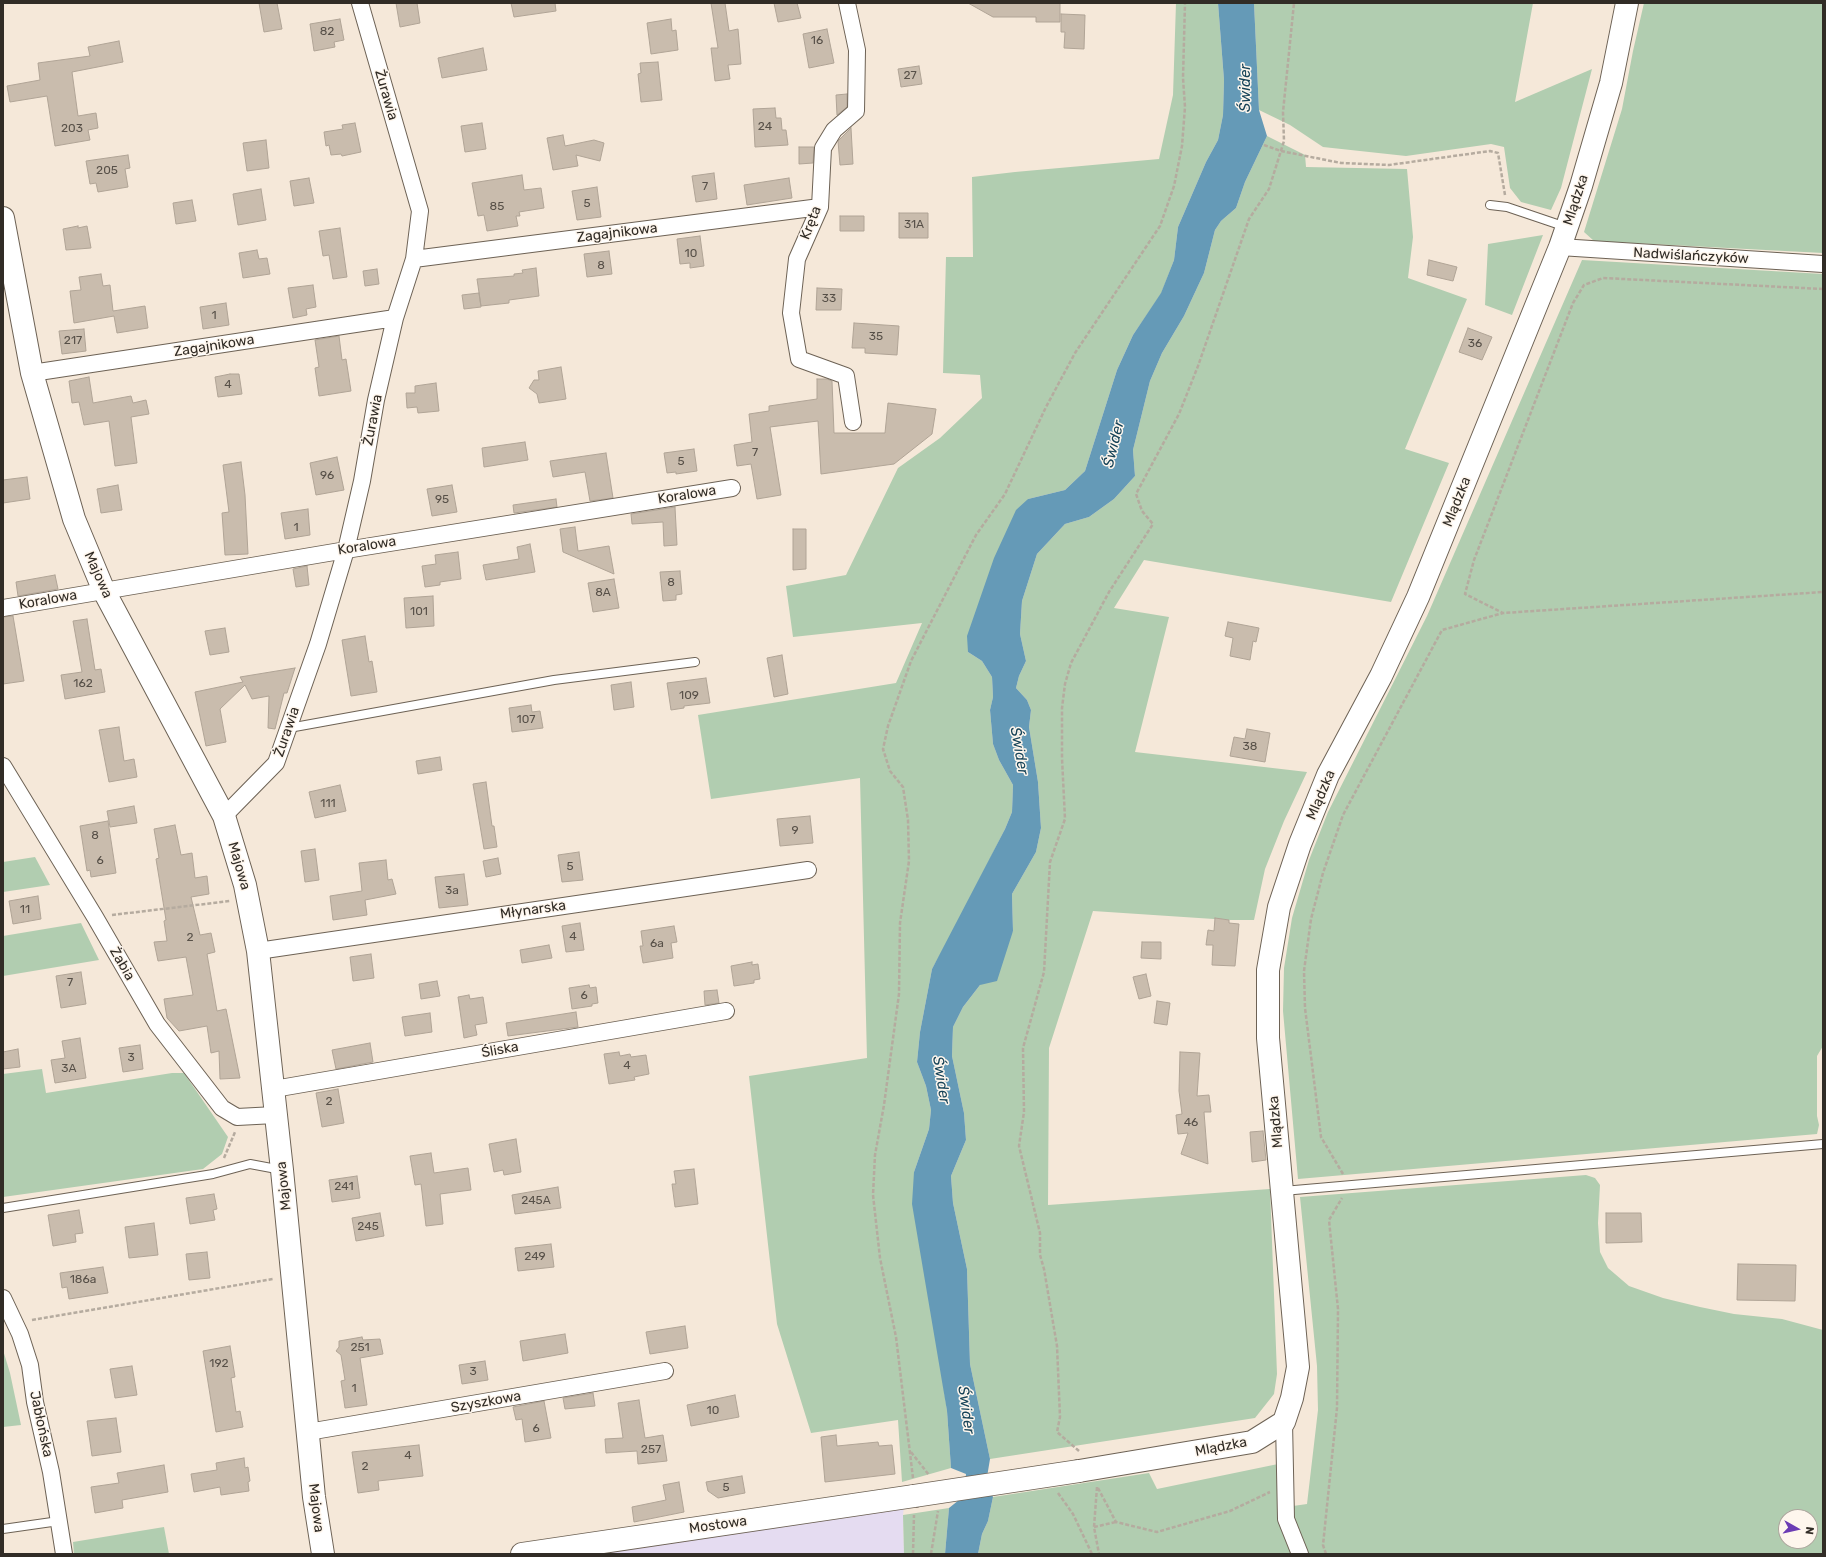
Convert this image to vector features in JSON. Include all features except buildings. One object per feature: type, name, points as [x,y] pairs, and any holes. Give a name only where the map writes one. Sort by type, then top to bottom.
[{"type":"street","name":"Żurawia","points":[[224,816],[276,763],[318,644],[346,550],[362,481],[376,400],[396,318],[414,259],[420,211],[360,3]]},
{"type":"street","name":"Kręta","points":[[847,3],[857,50],[856,111],[834,130],[823,148],[820,207],[797,259],[791,313],[799,359],[846,376],[853,422]]},
{"type":"street","name":"Mlądzka","points":[[914,1487],[1086,1469],[1252,1442],[1284,1422],[1292,1398],[1298,1367],[1268,1038],[1268,970],[1279,907],[1300,844],[1328,775],[1381,676],[1418,597],[1560,247],[1581,186],[1611,84],[1627,3]]},
{"type":"street","name":"Zagajnikowa","points":[[414,259],[820,207]]},
{"type":"street","name":"Majowa","points":[[3,218],[32,373],[74,519],[104,591],[224,816],[245,885],[258,951],[274,1089],[275,1115],[282,1170],[314,1497],[322,1554]]},
{"type":"street","name":"Nadwiślańczyków","points":[[1560,247],[1823,264]]},
{"type":"street","name":"Zagajnikowa","points":[[32,373],[396,318]]},
{"type":"street","name":"Koralowa","points":[[3,608],[346,550],[732,488]]},
{"type":"street","name":"Żabia","points":[[3,766],[96,917],[157,1024],[222,1108],[237,1117]]},
{"type":"street","name":"Młynarska","points":[[258,951],[808,870]]},
{"type":"street","name":"Śliska","points":[[274,1089],[726,1011]]},
{"type":"street","points":[[237,1117],[275,1115]]},
{"type":"street","name":"Jabłońska","points":[[3,1298],[20,1334],[30,1365],[35,1402],[51,1472],[64,1554]]},
{"type":"street","name":"Szyszkowa","points":[[308,1432],[665,1371]]},
{"type":"street","points":[[1284,1422],[1284,1486],[1286,1519],[1300,1554]]},
{"type":"street","name":"Mostowa","points":[[522,1554],[914,1487]]},
{"type":"lane","points":[[1490,205],[1507,207],[1567,227]]},
{"type":"lane","points":[[288,728],[554,680],[695,662]]},
{"type":"lane","points":[[1283,1191],[1823,1144]]},
{"type":"lane","points":[[3,1208],[213,1174],[250,1164],[282,1170]]},
{"type":"lane","points":[[3,1529],[59,1521]]},
{"type":"path","points":[[914,1554],[914,1487],[896,1337],[880,1258],[873,1195],[875,1155],[884,1105],[899,994],[900,923],[909,861],[908,820],[903,787],[890,771],[883,749],[888,726],[911,661],[976,535],[1005,494],[1046,407],[1075,353],[1160,226],[1174,186],[1182,146],[1185,107],[1183,78],[1185,3]]},
{"type":"path","points":[[1116,1522],[1076,1449],[1057,1432],[1060,1417],[1057,1346],[1044,1269],[1040,1255],[1040,1233],[1019,1146],[1024,1112],[1023,1048],[1044,972],[1050,862],[1065,819],[1062,708],[1065,684],[1071,663],[1109,592],[1153,524],[1142,511],[1136,494],[1179,414],[1198,366],[1249,219],[1269,189],[1284,141],[1283,112],[1294,3]]},
{"type":"path","points":[[1264,145],[1281,151],[1341,163],[1389,166],[1490,151],[1498,153],[1507,207]]},
{"type":"path","points":[[1503,614],[1465,594],[1474,560],[1570,311],[1584,286],[1603,278],[1823,290]]},
{"type":"path","points":[[1326,1554],[1322,1545],[1338,1408],[1338,1309],[1329,1220],[1349,1185],[1321,1137],[1305,1008],[1304,971],[1311,919],[1343,815],[1442,630],[1503,614],[1823,592]]},
{"type":"path","points":[[96,917],[248,899]]},
{"type":"path","points":[[213,1174],[228,1152],[235,1135],[237,1117]]},
{"type":"path","points":[[15,1323],[292,1276]]},
{"type":"path","points":[[1076,1449],[1086,1469],[1099,1554]]},
{"type":"path","points":[[1094,1527],[1116,1522],[1157,1532],[1230,1511],[1284,1486]]},
{"type":"path","points":[[1055,1489],[1073,1514],[1092,1554]]},
{"type":"shaded area","points":[[905,1498],[903,1515],[904,1554],[536,1554]]},
{"type":"green space","points":[[1176,3],[1218,3],[1224,80],[1223,115],[1218,140],[1206,162],[1178,227],[1174,260],[1161,294],[1133,335],[1117,370],[1085,471],[1065,490],[1028,499],[968,652],[982,661],[992,677],[993,697],[990,710],[993,744],[999,760],[1013,785],[1012,812],[1005,829],[954,930],[932,969],[920,1032],[917,1062],[926,1086],[931,1110],[929,1129],[914,1172],[947,1411],[951,1468],[902,1482],[898,1420],[811,1433],[777,1324],[749,1076],[867,1058],[860,778],[711,799],[698,715],[896,683],[922,623],[793,637],[786,586],[846,575],[898,468],[940,438],[982,398],[980,375],[943,373],[946,257],[973,257],[972,177],[1159,159],[1173,95]]},
{"type":"green space","points":[[1254,3],[1533,3],[1515,102],[1592,69],[1561,188],[1551,210],[1521,202],[1510,188],[1504,147],[1491,144],[1406,156],[1323,147],[1290,125],[1259,110]]},
{"type":"green space","points":[[1644,3],[1823,3],[1823,253],[1594,241],[1584,232],[1622,109]]},
{"type":"green space","points":[[1267,136],[1305,155],[1306,167],[1407,169],[1413,237],[1408,278],[1467,299],[1405,449],[1449,463],[1391,602],[1144,560],[1114,608],[1169,617],[1135,752],[1307,772],[1284,821],[1265,869],[1254,920],[1229,920],[1093,911],[1049,1048],[1048,1205],[1270,1189],[1277,1374],[1274,1394],[1255,1418],[990,1459],[970,1364],[967,1269],[953,1203],[951,1176],[966,1140],[964,1113],[952,1056],[953,1027],[963,1007],[980,985],[1013,931],[1012,894],[1036,852],[1041,828],[1038,782],[1029,727],[1031,710],[1027,700],[1016,688],[1019,676],[1026,661],[1020,634],[1022,601],[1037,554],[1065,524],[1089,517],[1114,499],[1135,476],[1133,450],[1150,381],[1162,353],[1184,316],[1204,273],[1215,230],[1221,221],[1236,208],[1245,182]]},
{"type":"green space","points":[[1543,235],[1512,315],[1485,305],[1488,244]]},
{"type":"green space","points":[[1582,260],[1823,274],[1823,1046],[1817,1056],[1817,1116],[1819,1125],[1817,1134],[1298,1179],[1283,1011],[1284,968],[1292,918],[1309,860],[1328,812],[1427,616]]},
{"type":"green space","points":[[35,857],[50,885],[3,892],[3,862]]},
{"type":"green space","points":[[81,923],[99,960],[3,976],[3,936]]},
{"type":"green space","points":[[42,1069],[46,1093],[172,1073],[184,1073],[228,1137],[222,1154],[203,1169],[3,1197],[3,1074]]},
{"type":"green space","points":[[1586,1175],[1595,1178],[1600,1185],[1598,1223],[1600,1252],[1608,1268],[1629,1286],[1663,1298],[1700,1307],[1734,1314],[1782,1319],[1823,1330],[1823,1554],[1307,1554],[1293,1516],[1293,1506],[1307,1504],[1318,1410],[1317,1366],[1300,1197]]},
{"type":"green space","points":[[3,1350],[10,1373],[21,1425],[3,1427]]},
{"type":"green space","points":[[1278,1464],[1278,1521],[1291,1554],[978,1554],[982,1534],[988,1521],[993,1497],[1149,1473],[1157,1489]]},
{"type":"green space","points":[[949,1508],[945,1554],[904,1554],[903,1515]]},
{"type":"green space","points":[[164,1527],[169,1554],[74,1554],[73,1542]]},
{"type":"water","name":"Świder","points":[[1218,3],[1254,3],[1259,110],[1267,136],[1245,182],[1236,208],[1221,221],[1215,230],[1204,273],[1184,316],[1162,353],[1150,381],[1133,450],[1135,476],[1114,499],[1089,517],[1065,524],[1037,554],[1022,601],[1020,634],[1026,661],[1019,676],[1016,688],[1027,700],[1031,710],[1029,727],[1038,782],[1041,828],[1036,852],[1012,894],[1013,931],[997,981],[980,985],[963,1007],[953,1027],[952,1056],[964,1113],[966,1140],[951,1176],[953,1203],[967,1269],[970,1364],[990,1459],[986,1483],[993,1497],[988,1521],[982,1534],[978,1554],[945,1554],[949,1508],[964,1496],[966,1474],[951,1468],[947,1411],[912,1204],[914,1172],[929,1129],[931,1110],[926,1086],[917,1062],[920,1032],[932,969],[1005,829],[1012,812],[1013,785],[999,760],[993,744],[990,710],[993,697],[992,677],[982,661],[968,652],[967,636],[994,558],[1016,510],[1028,499],[1065,490],[1085,471],[1117,370],[1133,335],[1161,293],[1174,260],[1178,227],[1206,162],[1218,140],[1223,115],[1224,80]]}]
